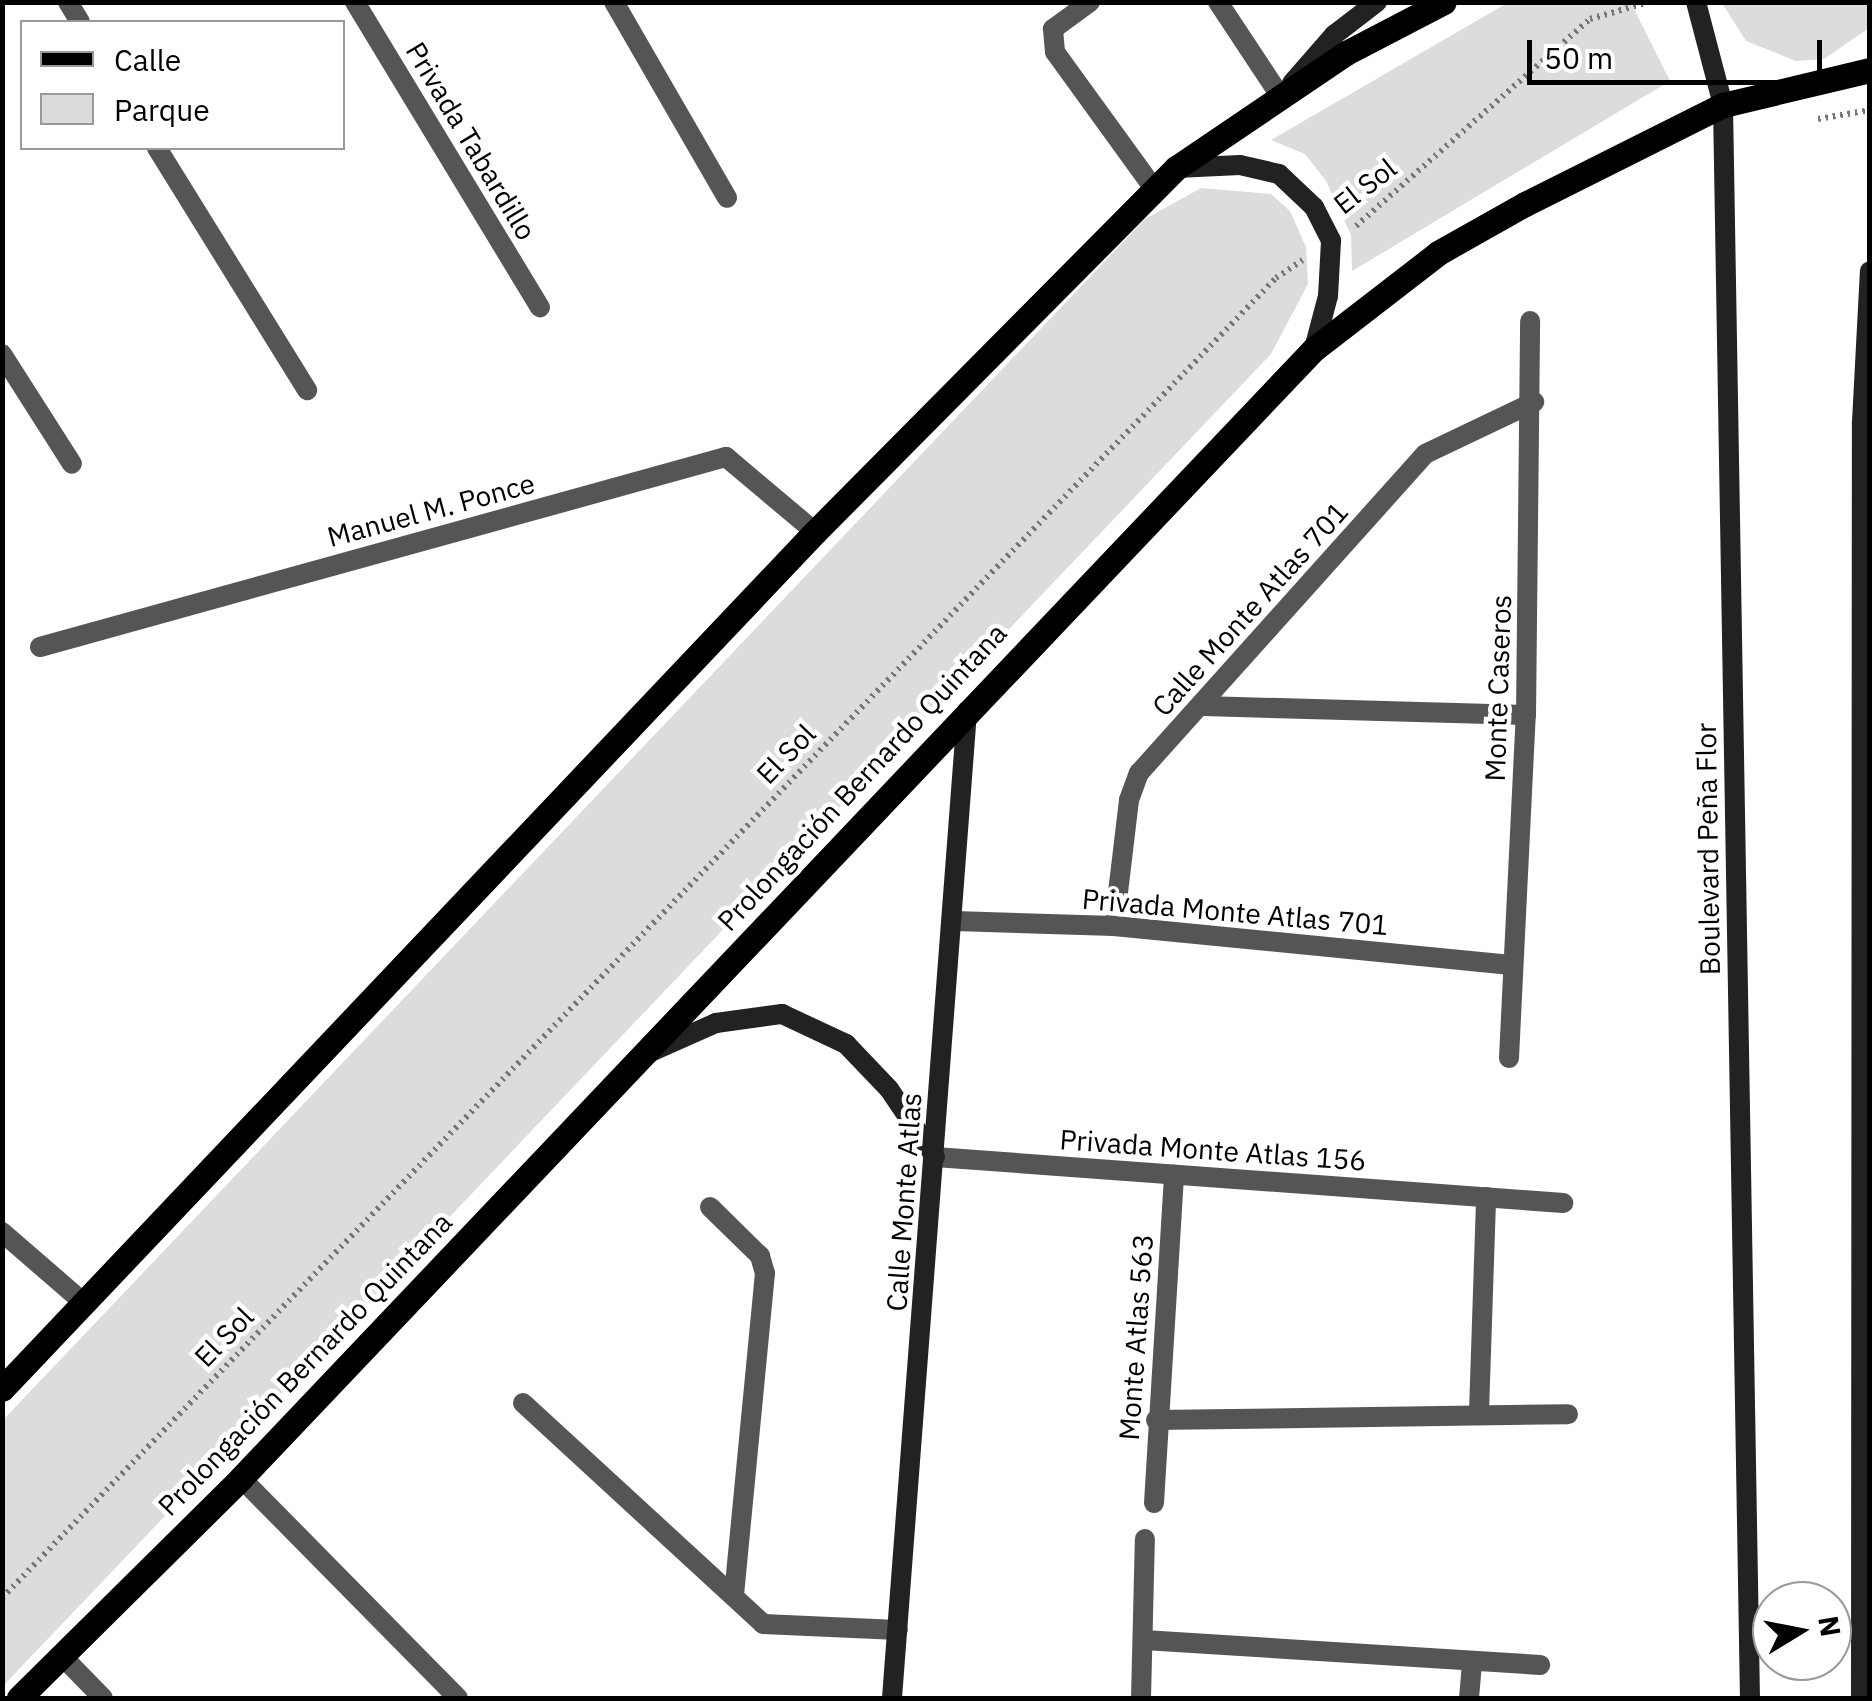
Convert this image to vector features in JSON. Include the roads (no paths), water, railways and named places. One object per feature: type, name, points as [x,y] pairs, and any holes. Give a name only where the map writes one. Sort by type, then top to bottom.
[{"type":"main road","points":[[1283,92],[1334,35],[1377,2]]},
{"type":"main road","points":[[2,1389],[815,532],[1176,168],[1283,92],[1444,2]]},
{"type":"main road","name":"Boulevard Peña Flor","points":[[1696,2],[1723,105],[1750,1698]]},
{"type":"main road","name":"Prolongación Bernardo Quintana","points":[[19,1698],[241,1478],[967,708],[1314,349],[1438,253],[1723,105],[1870,70]]},
{"type":"main road","points":[[1176,168],[1240,165],[1278,174],[1314,207],[1331,240],[1328,296],[1314,349]]},
{"type":"main road","points":[[1861,1698],[1862,422],[1870,271]]},
{"type":"main road","name":"Calle Monte Atlas","points":[[892,1698],[954,920],[967,708]]},
{"type":"main road","points":[[638,1058],[716,1023],[782,1014],[846,1044],[889,1089],[935,1158]]},
{"type":"street","name":"Privada Tabardillo","points":[[355,2],[540,307]]},
{"type":"street","points":[[614,2],[727,198]]},
{"type":"street","points":[[1090,2],[1054,29],[1055,52],[1155,190]]},
{"type":"street","points":[[1218,2],[1283,92]]},
{"type":"street","points":[[158,150],[307,390]]},
{"type":"street","name":"Monte Caseros","points":[[1509,1058],[1526,715],[1534,402],[1530,321]]},
{"type":"street","points":[[2,354],[72,464]]},
{"type":"street","name":"Calle Monte Atlas 701","points":[[1114,926],[1129,800],[1139,773],[1204,706],[1425,454],[1534,402]]},
{"type":"street","name":"Manuel M. Ponce","points":[[40,647],[726,458],[815,532]]},
{"type":"street","points":[[1204,706],[1526,715]]},
{"type":"street","name":"Privada Monte Atlas 701","points":[[954,920],[1114,926],[1511,965]]},
{"type":"street","name":"Privada Monte Atlas 156","points":[[935,1158],[1563,1203]]},
{"type":"street","name":"Monte Atlas 563","points":[[1154,1503],[1156,1420],[1174,1175]]},
{"type":"street","points":[[1479,1412],[1486,1198]]},
{"type":"street","points":[[710,1207],[760,1256],[765,1273],[734,1598]]},
{"type":"street","points":[[2,1232],[84,1303]]},
{"type":"street","points":[[523,1403],[762,1624],[898,1630]]},
{"type":"street","points":[[1156,1420],[1479,1412],[1568,1414]]},
{"type":"street","points":[[241,1478],[458,1698]]},
{"type":"street","points":[[1141,1698],[1145,1539]]},
{"type":"street","points":[[1144,1640],[1540,1665]]},
{"type":"street","points":[[61,1655],[103,1698]]},
{"type":"street","points":[[1469,1698],[1472,1661]]}]
